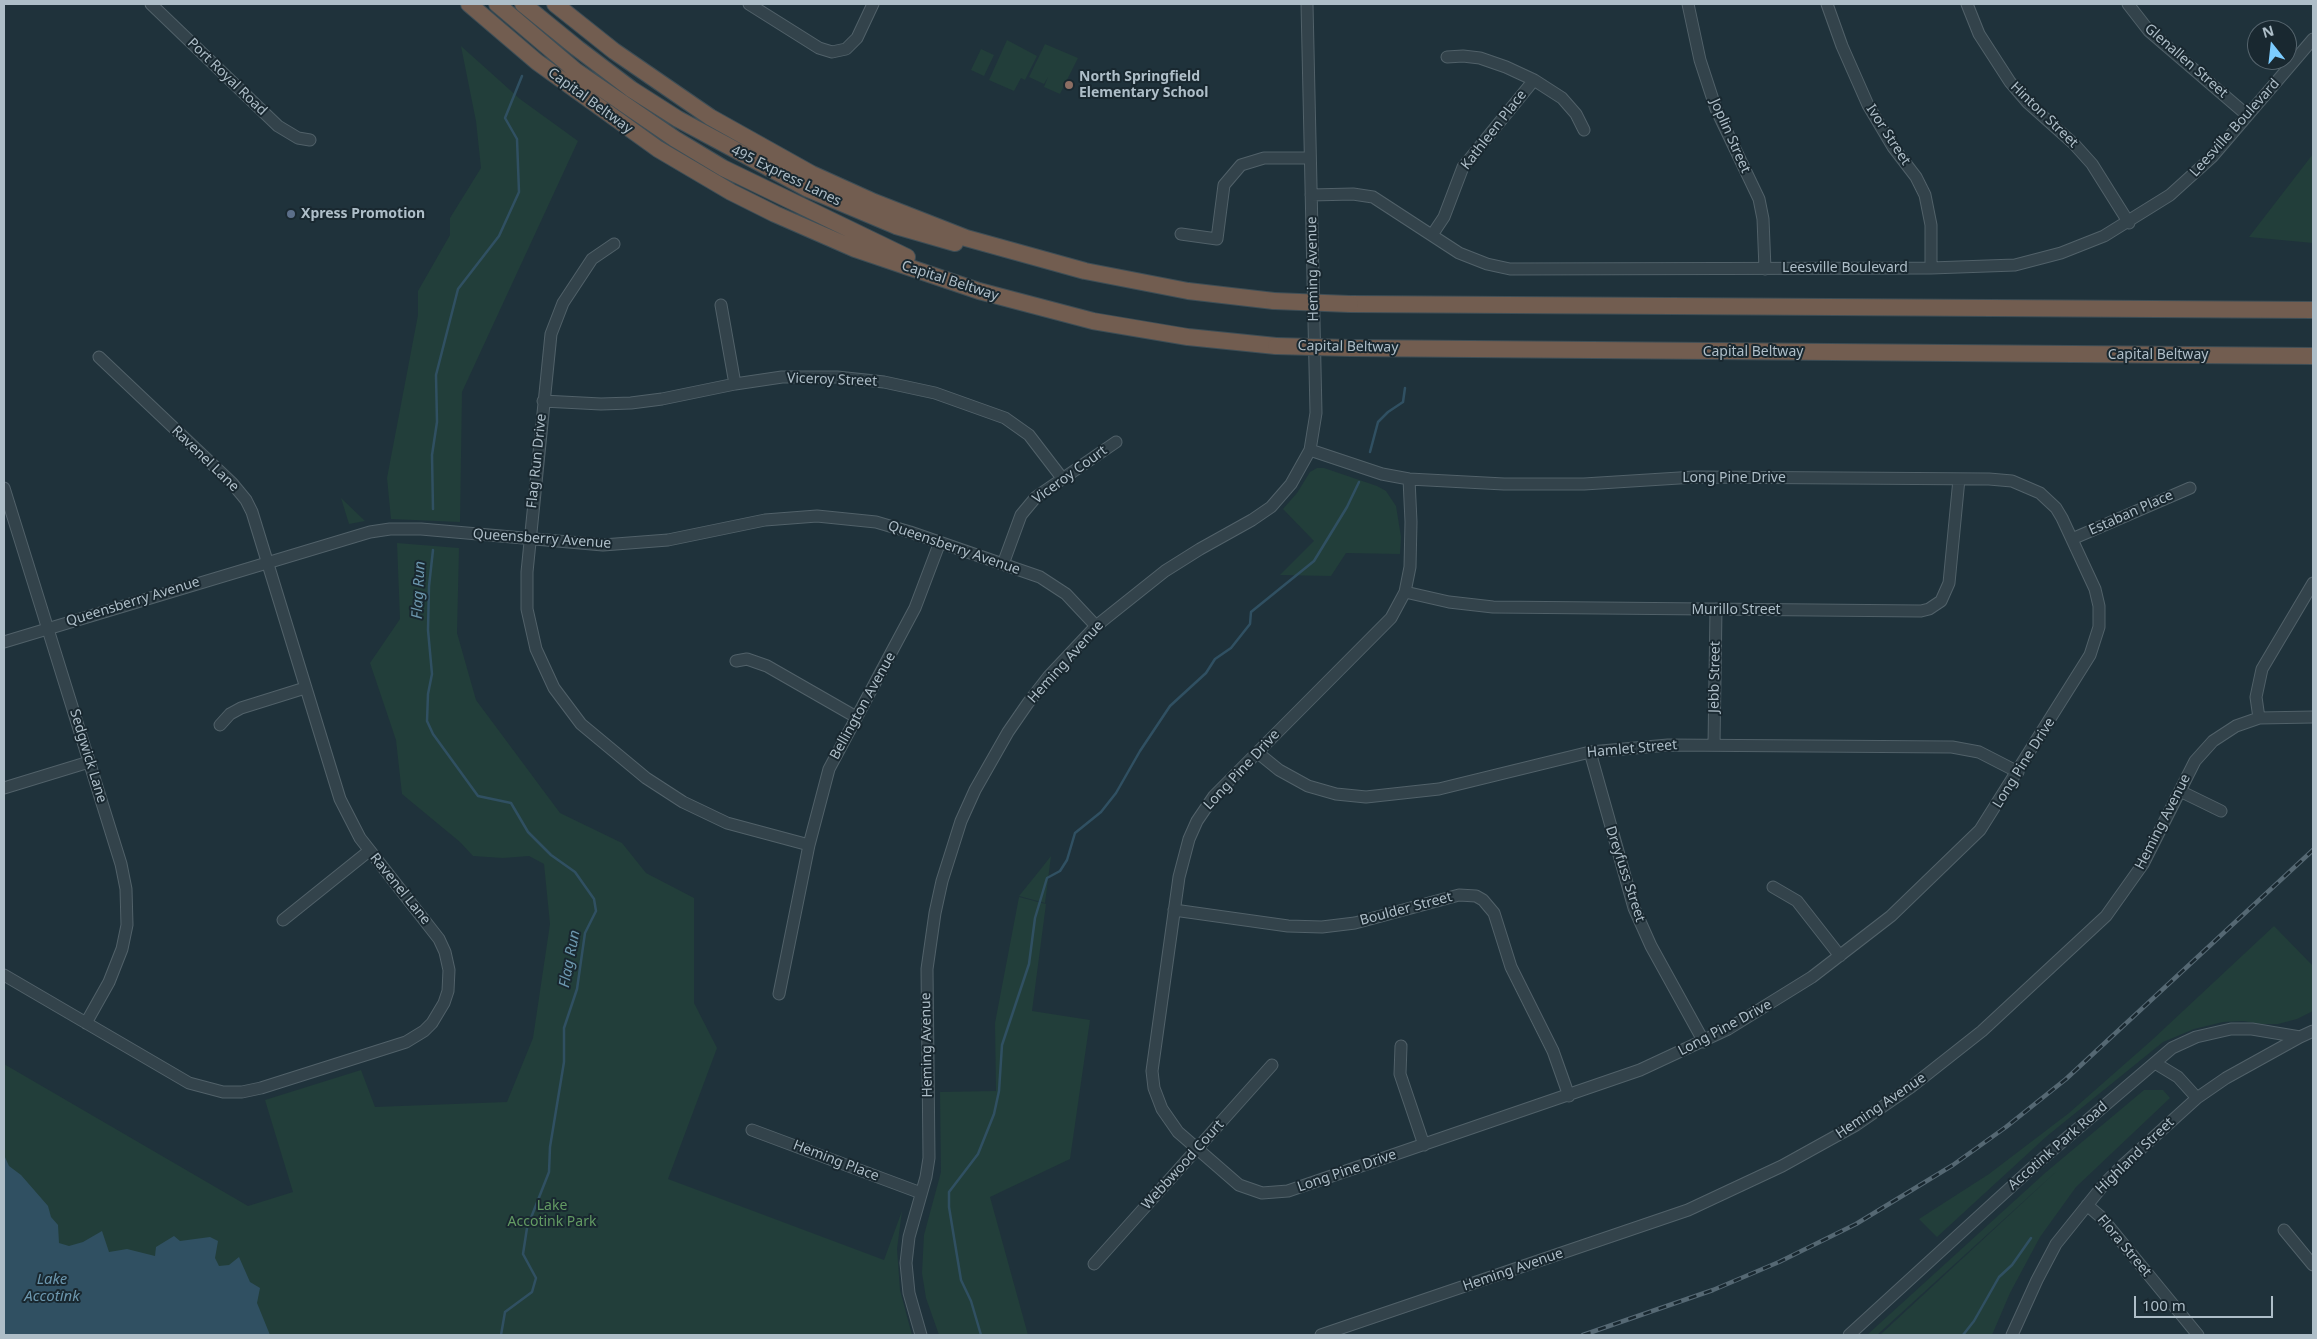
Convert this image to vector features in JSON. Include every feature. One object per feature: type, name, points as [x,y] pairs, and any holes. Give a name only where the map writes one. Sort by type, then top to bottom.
[{"type":"highway","name":"Capital Beltway","points":[[469,4],[516,46],[576,92],[658,149],[731,192],[774,214],[855,249],[937,278],[1024,304],[1140,330],[1234,343],[1351,348],[2313,356]]},
{"type":"highway","name":"495 Express Lanes","points":[[497,4],[576,71],[661,130],[723,168],[902,255],[1024,304]]},
{"type":"highway","name":"495 Express Lanes","points":[[523,4],[585,54],[678,120],[808,189],[881,220],[928,237],[1085,271]]},
{"type":"highway","points":[[555,4],[614,51],[673,93],[754,143],[812,174],[874,202],[966,238],[1085,271],[1188,291],[1274,301],[1350,304],[2313,310]]},
{"type":"street","name":"Port Royal Road","points":[[151,4],[278,126],[298,138],[310,140]]},
{"type":"street","points":[[749,4],[819,48],[832,52],[846,49],[857,38],[873,4]]},
{"type":"street","name":"Heming Avenue","points":[[920,1335],[908,1293],[906,1263],[909,1236],[926,1177],[928,1158],[927,969],[935,913],[948,858],[975,790],[1008,732],[1049,676],[1096,626],[1165,571],[1271,507],[1291,484],[1310,450],[1316,413],[1307,4]]},
{"type":"street","name":"Joplin Street","points":[[1688,4],[1700,60],[1716,109],[1759,198],[1764,219],[1764,269]]},
{"type":"street","name":"Ivor Street","points":[[1827,4],[1842,46],[1868,105],[1893,146],[1916,177],[1925,195],[1931,225],[1931,268]]},
{"type":"street","name":"Hinton Street","points":[[1967,4],[1979,34],[2010,82],[2028,103],[2074,144],[2092,164],[2128,223]]},
{"type":"street","name":"Glenallen Street","points":[[2128,4],[2149,31],[2248,115]]},
{"type":"street","name":"Leesville Boulevard","points":[[1311,195],[1353,194],[1373,197],[1459,254],[1476,261],[1510,269],[1994,267],[2036,260],[2084,245],[2128,223],[2154,207],[2186,182],[2212,157],[2313,39]]},
{"type":"street","name":"Kathleen Place","points":[[1447,57],[1480,58],[1506,66],[1534,80],[1562,98],[1576,114],[1584,130]]},
{"type":"street","name":"Kathleen Place","points":[[1432,235],[1444,217],[1463,167],[1534,80]]},
{"type":"street","points":[[1181,234],[1217,239],[1224,185],[1241,165],[1264,158],[1310,158]]},
{"type":"street","name":"Flag Run Drive","points":[[614,244],[592,259],[558,315],[548,349],[526,588],[528,616],[536,649],[554,688],[580,724],[646,778],[683,802],[746,830],[810,844]]},
{"type":"street","points":[[721,304],[735,384]]},
{"type":"street","name":"Ravenel Lane","points":[[4,975],[189,1083],[223,1092],[261,1088],[397,1046],[415,1038],[432,1023],[444,1003],[449,981],[447,959],[435,934],[369,851],[353,826],[340,798],[252,512],[239,490],[99,357]]},
{"type":"street","name":"Viceroy Street","points":[[543,401],[601,404],[631,403],[782,377],[837,377],[884,382],[935,393],[992,413],[1016,425],[1040,446],[1062,478]]},
{"type":"street","name":"Viceroy Court","points":[[1003,564],[1025,508],[1036,497],[1062,478],[1116,442]]},
{"type":"street","name":"Long Pine Drive","points":[[1310,450],[1382,474],[1408,479],[1545,485],[1695,477],[2006,480],[2032,488],[2056,508],[2072,539],[2096,595],[2100,616],[2097,636],[2090,655],[1990,817],[1968,844],[1891,916],[1840,956],[1772,1003],[1704,1042],[1640,1070],[1288,1191],[1270,1194],[1254,1192],[1239,1185],[1178,1132],[1167,1118],[1157,1099],[1152,1080],[1174,910],[1183,859],[1197,821],[1214,796],[1382,629],[1390,618],[1405,592],[1411,548],[1408,479]]},
{"type":"street","name":"Murillo Street","points":[[1405,592],[1449,602],[1492,607],[1921,611],[1929,609],[1941,601],[1950,583],[1958,479]]},
{"type":"street","name":"Sedgwick Lane","points":[[4,488],[121,864],[127,912],[124,938],[115,968],[86,1023]]},
{"type":"street","name":"Estaban Place","points":[[2072,539],[2190,488]]},
{"type":"street","name":"Queensberry Avenue","points":[[4,642],[351,536],[390,529],[421,529],[580,544],[636,543],[697,535],[765,520],[817,516],[876,522],[940,542],[1040,578],[1056,586],[1075,602],[1096,626]]},
{"type":"street","name":"Bellington Avenue","points":[[779,994],[810,844],[829,769],[915,608],[940,542]]},
{"type":"street","points":[[2260,718],[2256,697],[2262,669],[2313,583]]},
{"type":"street","name":"Jebb Street","points":[[1714,745],[1716,610]]},
{"type":"street","points":[[736,661],[747,659],[768,666],[856,717]]},
{"type":"street","points":[[220,725],[230,714],[241,708],[306,688]]},
{"type":"street","name":"Heming Avenue","points":[[1321,1335],[1688,1210],[1782,1166],[1856,1125],[1911,1087],[1982,1031],[2106,916],[2143,864],[2195,760],[2213,741],[2236,726],[2260,718],[2313,717]]},
{"type":"street","name":"Hamlet Street","points":[[1258,752],[1279,770],[1308,786],[1336,794],[1366,797],[1439,789],[1590,752],[1644,746],[1952,747],[1979,752],[2018,772]]},
{"type":"street","name":"Dreyfuss Street","points":[[1590,752],[1634,908],[1651,946],[1704,1042]]},
{"type":"street","points":[[4,788],[89,762]]},
{"type":"street","points":[[2180,790],[2221,811]]},
{"type":"street","points":[[283,920],[369,851]]},
{"type":"street","points":[[1774,887],[1797,901],[1840,956]]},
{"type":"street","name":"Boulder Street","points":[[1174,910],[1288,926],[1322,927],[1356,923],[1459,895],[1476,896],[1483,900],[1494,913],[1511,968],[1553,1051],[1568,1096]]},
{"type":"street","name":"Accotink Park Road","points":[[1849,1335],[2042,1159],[2155,1063],[2182,1043],[2213,1032],[2252,1029],[2300,1037]]},
{"type":"street","name":"Highland Street","points":[[2013,1335],[2050,1254],[2086,1205],[2123,1165],[2198,1098],[2226,1078],[2313,1031]]},
{"type":"street","points":[[1401,1046],[1400,1074],[1424,1145]]},
{"type":"street","points":[[2155,1063],[2178,1078],[2198,1098]]},
{"type":"street","name":"Webbwood Court","points":[[1094,1264],[1272,1065]]},
{"type":"street","name":"Heming Place","points":[[752,1130],[921,1193]]},
{"type":"street","name":"Flora Street","points":[[2086,1205],[2102,1218],[2198,1335]]},
{"type":"street","points":[[2284,1230],[2313,1265]]},
{"type":"green space","points":[[1007,40],[1037,56],[1025,80],[1021,78],[1014,91],[989,80]]},
{"type":"green space","points":[[1045,44],[1078,58],[1060,94],[1044,87],[1048,77],[1044,84],[1029,77]]},
{"type":"green space","points":[[461,46],[520,99],[578,141],[462,392],[460,522],[391,519],[387,478],[418,315],[418,291],[450,235],[450,218],[481,168],[476,121]]},
{"type":"green space","points":[[981,49],[994,55],[984,76],[971,70]]},
{"type":"green space","points":[[2313,154],[2313,243],[2249,237]]},
{"type":"green space","points":[[1317,468],[1324,468],[1377,486],[1386,491],[1396,506],[1401,537],[1400,554],[1346,553],[1331,576],[1280,575],[1314,541],[1283,509],[1297,493],[1310,472]]},
{"type":"green space","points":[[341,498],[365,521],[349,524]]},
{"type":"green space","name":"Lake Accotink Park","points":[[397,543],[459,548],[457,633],[476,700],[560,813],[622,843],[646,873],[694,898],[694,1003],[717,1048],[668,1179],[884,1260],[902,1211],[897,1249],[900,1290],[912,1335],[4,1335],[4,1064],[248,1206],[293,1192],[265,1100],[361,1070],[375,1107],[507,1102],[533,1038],[550,924],[544,864],[529,856],[503,858],[473,856],[460,842],[402,794],[396,740],[370,663],[400,619]]},
{"type":"green space","points":[[1051,856],[1045,903],[1019,896],[1040,870]]},
{"type":"green space","points":[[1019,897],[1046,904],[1032,1011],[1090,1020],[1070,1159],[990,1197],[1028,1335],[939,1335],[926,1298],[922,1273],[924,1235],[941,1172],[940,1092],[996,1091],[995,1023]]},
{"type":"green space","points":[[2274,926],[2313,966],[2313,1011],[2297,1019],[2278,1024],[2243,1021],[2223,1022],[2194,1029],[2163,1042],[2047,1136],[1937,1237],[1919,1219],[1989,1174],[2069,1113],[2152,1040]]},
{"type":"green space","points":[[2144,1090],[2163,1090],[2170,1098],[2076,1187],[2040,1237],[2010,1293],[1992,1335],[1880,1335],[2059,1169],[1877,1335],[1867,1335],[2045,1173]]},
{"type":"water","name":"Lake Accotink","points":[[4,1155],[9,1166],[21,1175],[48,1206],[51,1217],[58,1225],[59,1243],[69,1246],[83,1242],[102,1231],[109,1252],[127,1249],[155,1256],[156,1247],[174,1236],[180,1241],[210,1237],[218,1241],[215,1258],[219,1266],[229,1265],[239,1257],[250,1282],[260,1288],[257,1303],[270,1335],[4,1335]]},
{"type":"waterway","name":"Flag Run","points":[[433,509],[432,455],[437,422],[436,375],[458,289],[499,236],[519,192],[517,139],[505,118],[522,76]]},
{"type":"waterway","points":[[1370,452],[1378,422],[1388,412],[1403,402],[1405,388]]},
{"type":"waterway","points":[[981,1335],[971,1301],[961,1280],[949,1207],[949,1192],[978,1154],[994,1114],[999,1091],[1002,1045],[1029,964],[1035,918],[1047,878],[1060,871],[1067,860],[1075,833],[1101,812],[1116,793],[1140,751],[1170,706],[1206,673],[1215,659],[1231,648],[1250,624],[1251,612],[1314,561],[1347,507],[1359,482]]},
{"type":"waterway","name":"Flag Run","points":[[433,550],[429,586],[428,630],[432,674],[428,694],[427,721],[433,734],[478,796],[511,803],[528,832],[551,855],[575,872],[594,899],[596,911],[585,933],[577,989],[564,1028],[564,1062],[550,1147],[549,1172],[527,1228],[523,1254],[536,1278],[532,1292],[505,1312],[501,1335]]},
{"type":"waterway","points":[[1963,1335],[1974,1321],[1999,1277],[2012,1265],[2031,1238]]},
{"type":"railway","points":[[1583,1335],[1713,1290],[1779,1262],[1856,1224],[1953,1165],[2006,1127],[2066,1079],[2313,850]]},
{"type":"place","name":"North Springfield Elementary School","points":[[1069,85]]},
{"type":"place","name":"Xpress Promotion","points":[[291,214]]}]
